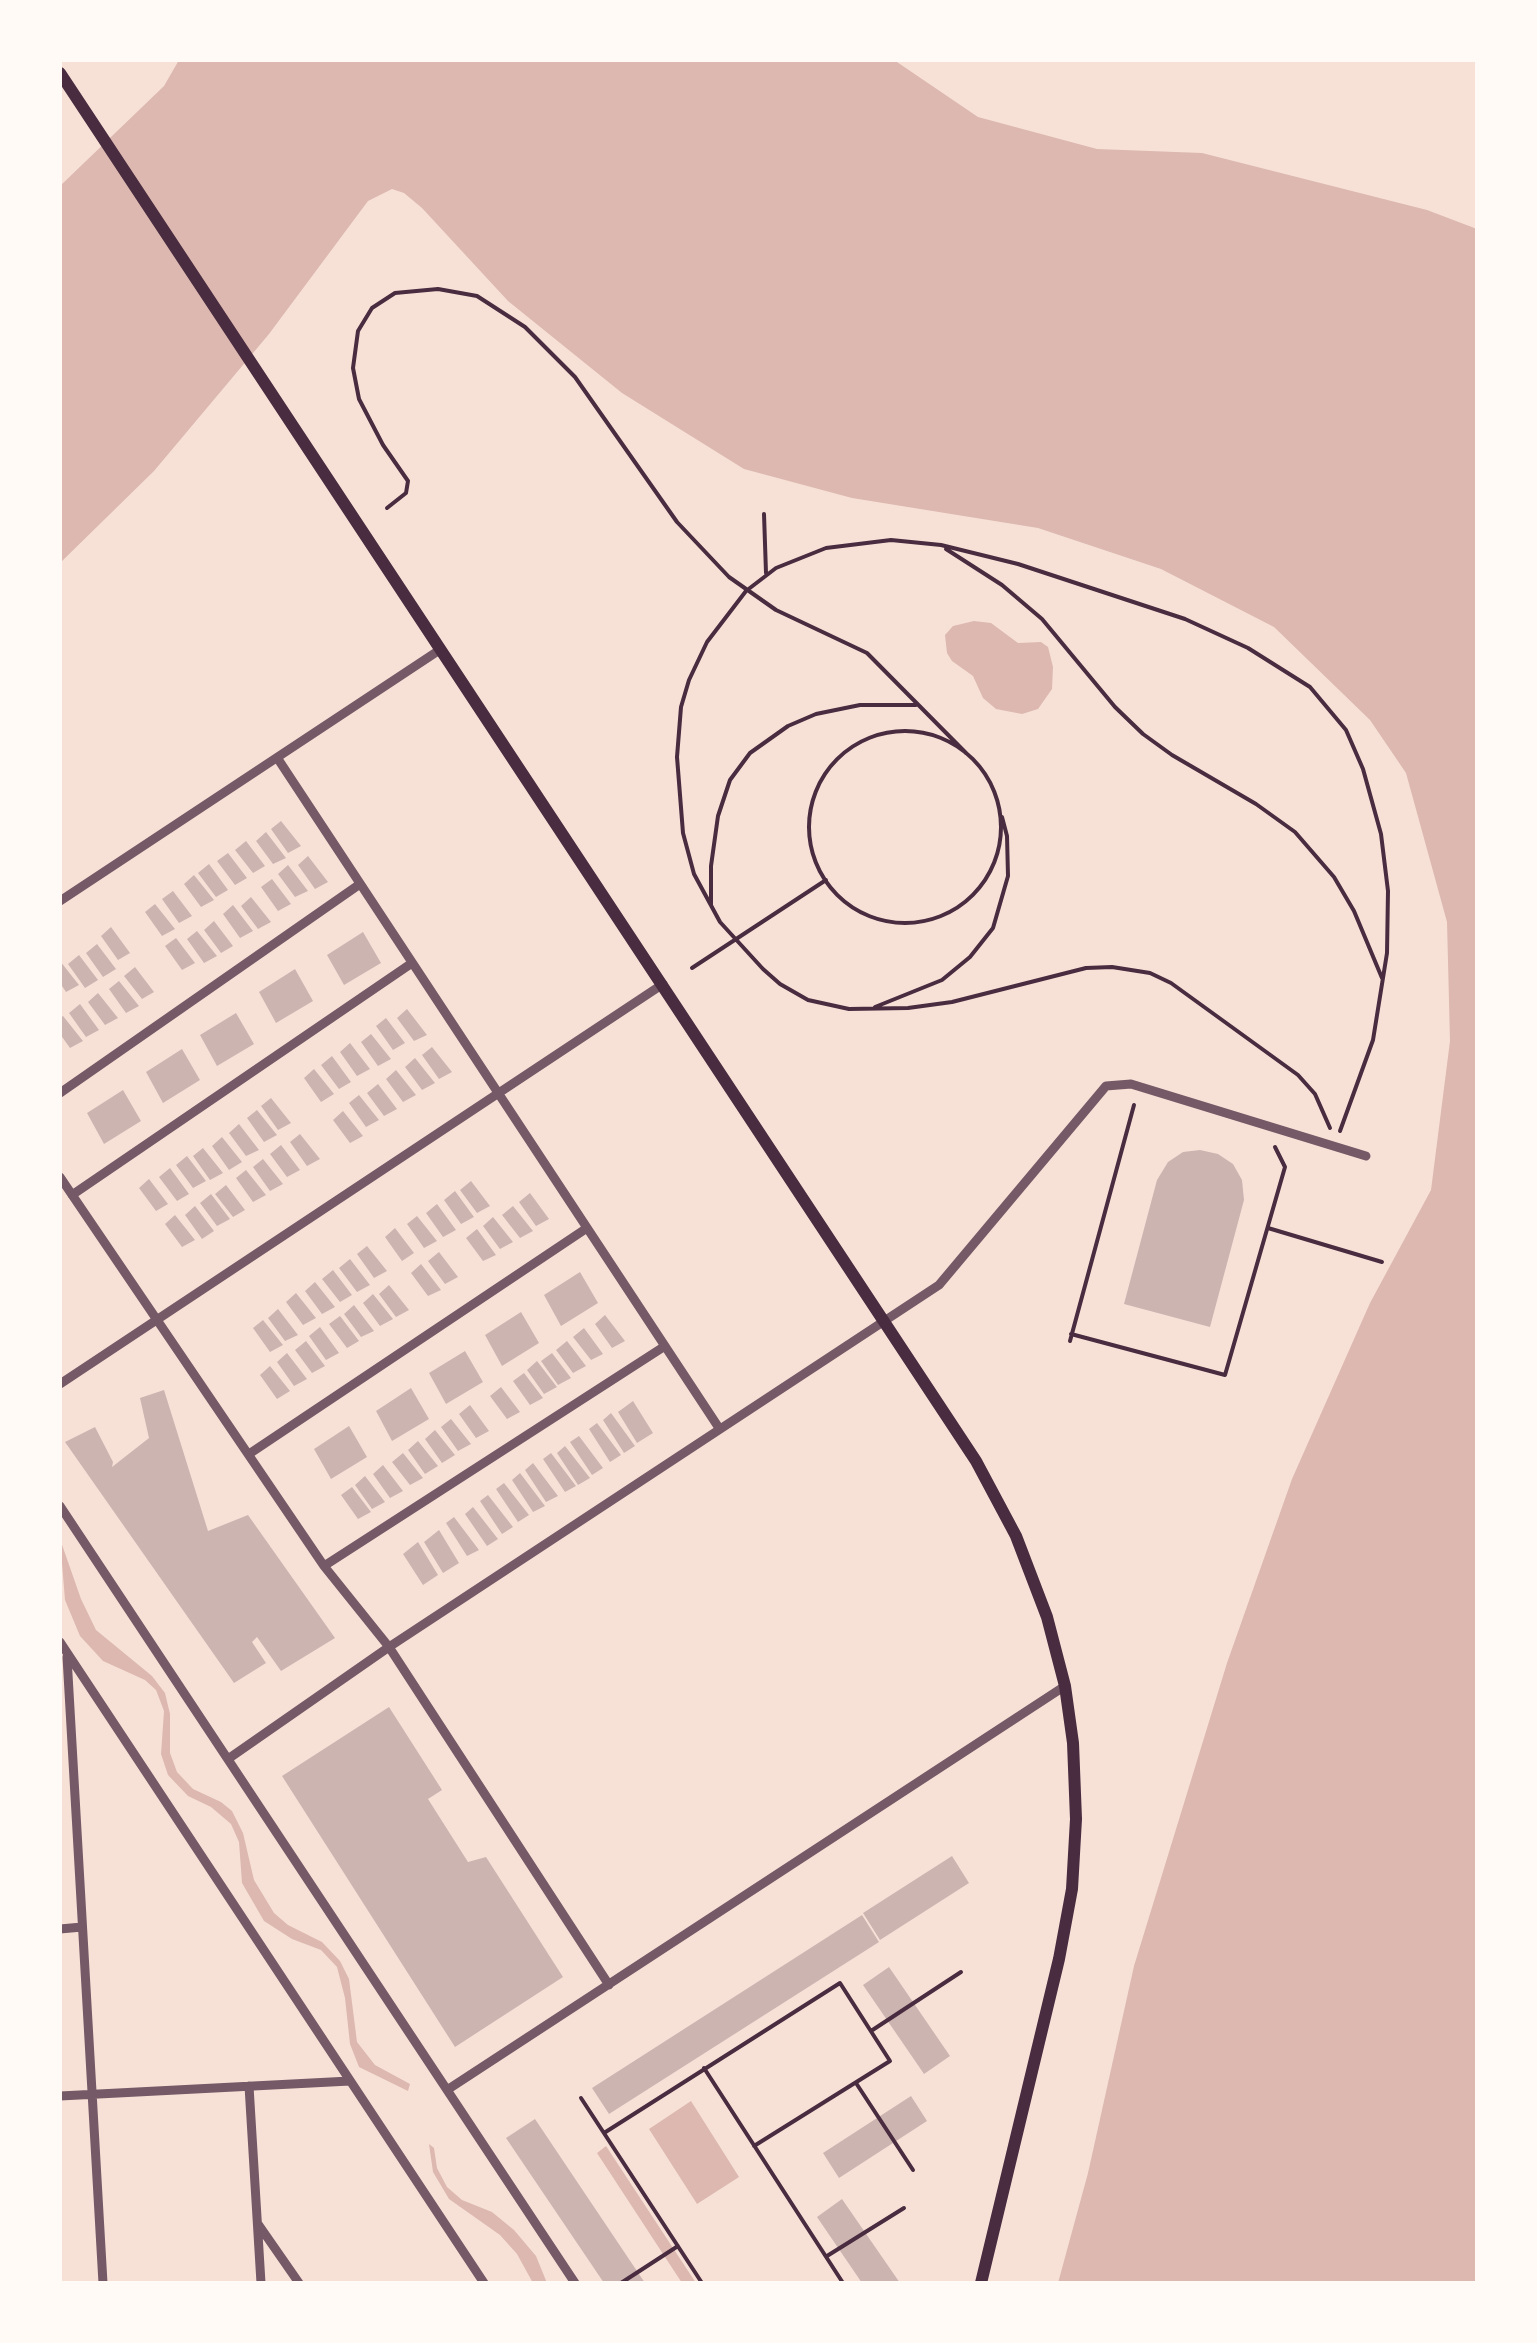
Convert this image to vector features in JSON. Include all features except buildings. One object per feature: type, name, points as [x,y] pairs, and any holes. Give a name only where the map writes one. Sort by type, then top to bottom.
[{"type":"main road","points":[[60,73],[884,1321],[1004,1509],[1037,1586],[1065,1686],[1073,1743],[1076,1819],[1072,1889],[1060,1959],[981,2283]]},
{"type":"street","points":[[60,900],[441,649]]},
{"type":"street","points":[[278,759],[719,1428]]},
{"type":"street","points":[[60,1093],[360,884]]},
{"type":"street","points":[[72,1194],[412,963]]},
{"type":"street","points":[[60,1384],[663,984]]},
{"type":"street","points":[[228,1760],[389,1648],[938,1285],[1096,1094],[1112,1084],[1132,1084],[1366,1156]]},
{"type":"street","points":[[60,1176],[324,1566],[389,1648],[609,1985]]},
{"type":"street","points":[[249,1454],[587,1228]]},
{"type":"street","points":[[324,1566],[665,1346]]},
{"type":"street","points":[[60,1506],[575,2283]]},
{"type":"street","points":[[60,1642],[484,2283]]},
{"type":"street","points":[[67,1653],[102,2283]]},
{"type":"street","points":[[448,2090],[1065,1686]]},
{"type":"street","points":[[60,1928],[82,1927]]},
{"type":"street","points":[[60,2096],[350,2081]]},
{"type":"street","points":[[249,2086],[261,2283]]},
{"type":"street","points":[[257,2223],[299,2283]]},
{"type":"path","points":[[387,508],[406,493],[408,481],[383,445],[359,398],[352,368],[358,330],[372,308],[394,293],[426,288],[457,291],[499,308],[552,352],[601,412],[677,522],[746,591],[776,610],[867,653],[966,753],[982,770],[1007,836],[1008,876],[993,928],[970,957],[942,980],[865,1009]]},
{"type":"path","points":[[764,514],[766,573]]},
{"type":"path","points":[[1330,1128],[1316,1094],[1298,1074],[1171,983],[1141,970],[1086,968],[952,1002],[865,1009],[822,1005],[796,994],[763,969],[734,940],[694,874],[683,833],[677,757],[684,693],[700,654],[746,591],[766,573],[796,558],[844,544],[891,540],[940,545],[1018,564],[1185,619],[1300,679],[1325,702],[1355,749],[1381,834],[1388,891],[1384,983],[1373,1040],[1340,1131]]},
{"type":"path","points":[[940,545],[1033,610],[1071,650],[1115,707],[1143,734],[1295,832],[1334,877],[1354,911],[1384,983]]},
{"type":"path","points":[[712,908],[711,866],[718,816],[730,780],[750,753],[788,726],[816,714],[860,705],[916,705]]},
{"type":"path","points":[[966,753],[935,736],[900,731],[866,739],[846,752],[823,778],[811,812],[812,847],[826,880],[852,906],[875,918],[912,923],[937,918],[970,898],[992,867],[1001,830],[998,805]]},
{"type":"path","points":[[692,968],[826,880]]},
{"type":"path","points":[[1134,1104],[1070,1338],[1225,1375],[1285,1167],[1275,1147]]},
{"type":"path","points":[[1268,1228],[1382,1262]]},
{"type":"path","points":[[870,2031],[961,1972]]},
{"type":"path","points":[[604,2133],[840,1984],[890,2061],[754,2146]]},
{"type":"path","points":[[704,2068],[844,2283]]},
{"type":"path","points":[[856,2083],[913,2170]]},
{"type":"path","points":[[581,2098],[702,2283]]},
{"type":"path","points":[[826,2256],[904,2208]]},
{"type":"path","points":[[621,2283],[676,2247]]},
{"type":"shaded area","points":[[179,60],[894,60],[978,117],[1097,149],[1202,153],[1427,210],[1477,229],[1477,2283],[1058,2283],[1088,2173],[1134,1966],[1227,1663],[1292,1479],[1370,1303],[1431,1190],[1450,1041],[1447,922],[1406,773],[1370,720],[1274,627],[1161,569],[1038,528],[852,498],[744,469],[622,393],[508,301],[422,208],[404,193],[392,189],[368,201],[269,334],[154,471],[60,563],[60,186],[164,86]]},
{"type":"shaded area","points":[[974,621],[991,623],[1018,643],[1041,642],[1048,647],[1053,667],[1052,689],[1038,709],[1022,714],[996,709],[983,698],[973,676],[952,661],[945,635],[953,626]]},
{"type":"shaded area","points":[[60,1539],[96,1630],[152,1676],[165,1693],[170,1714],[170,1753],[177,1772],[193,1789],[232,1811],[243,1833],[254,1880],[274,1913],[288,1925],[322,1942],[340,1961],[349,1979],[357,2042],[375,2065],[410,2084],[408,2091],[359,2067],[350,2044],[337,1967],[321,1950],[292,1939],[264,1921],[242,1883],[239,1842],[231,1824],[211,1807],[188,1796],[168,1775],[161,1754],[164,1711],[156,1690],[145,1680],[103,1661],[80,1636],[65,1600]]},
{"type":"shaded area","points":[[691,2101],[739,2177],[697,2204],[649,2129]]},
{"type":"shaded area","points":[[429,2144],[434,2148],[437,2168],[447,2187],[462,2200],[492,2212],[514,2230],[536,2256],[547,2283],[533,2283],[517,2254],[500,2235],[449,2199],[433,2172]]},
{"type":"shaded area","points":[[606,2146],[696,2283],[682,2283],[597,2153]]}]
